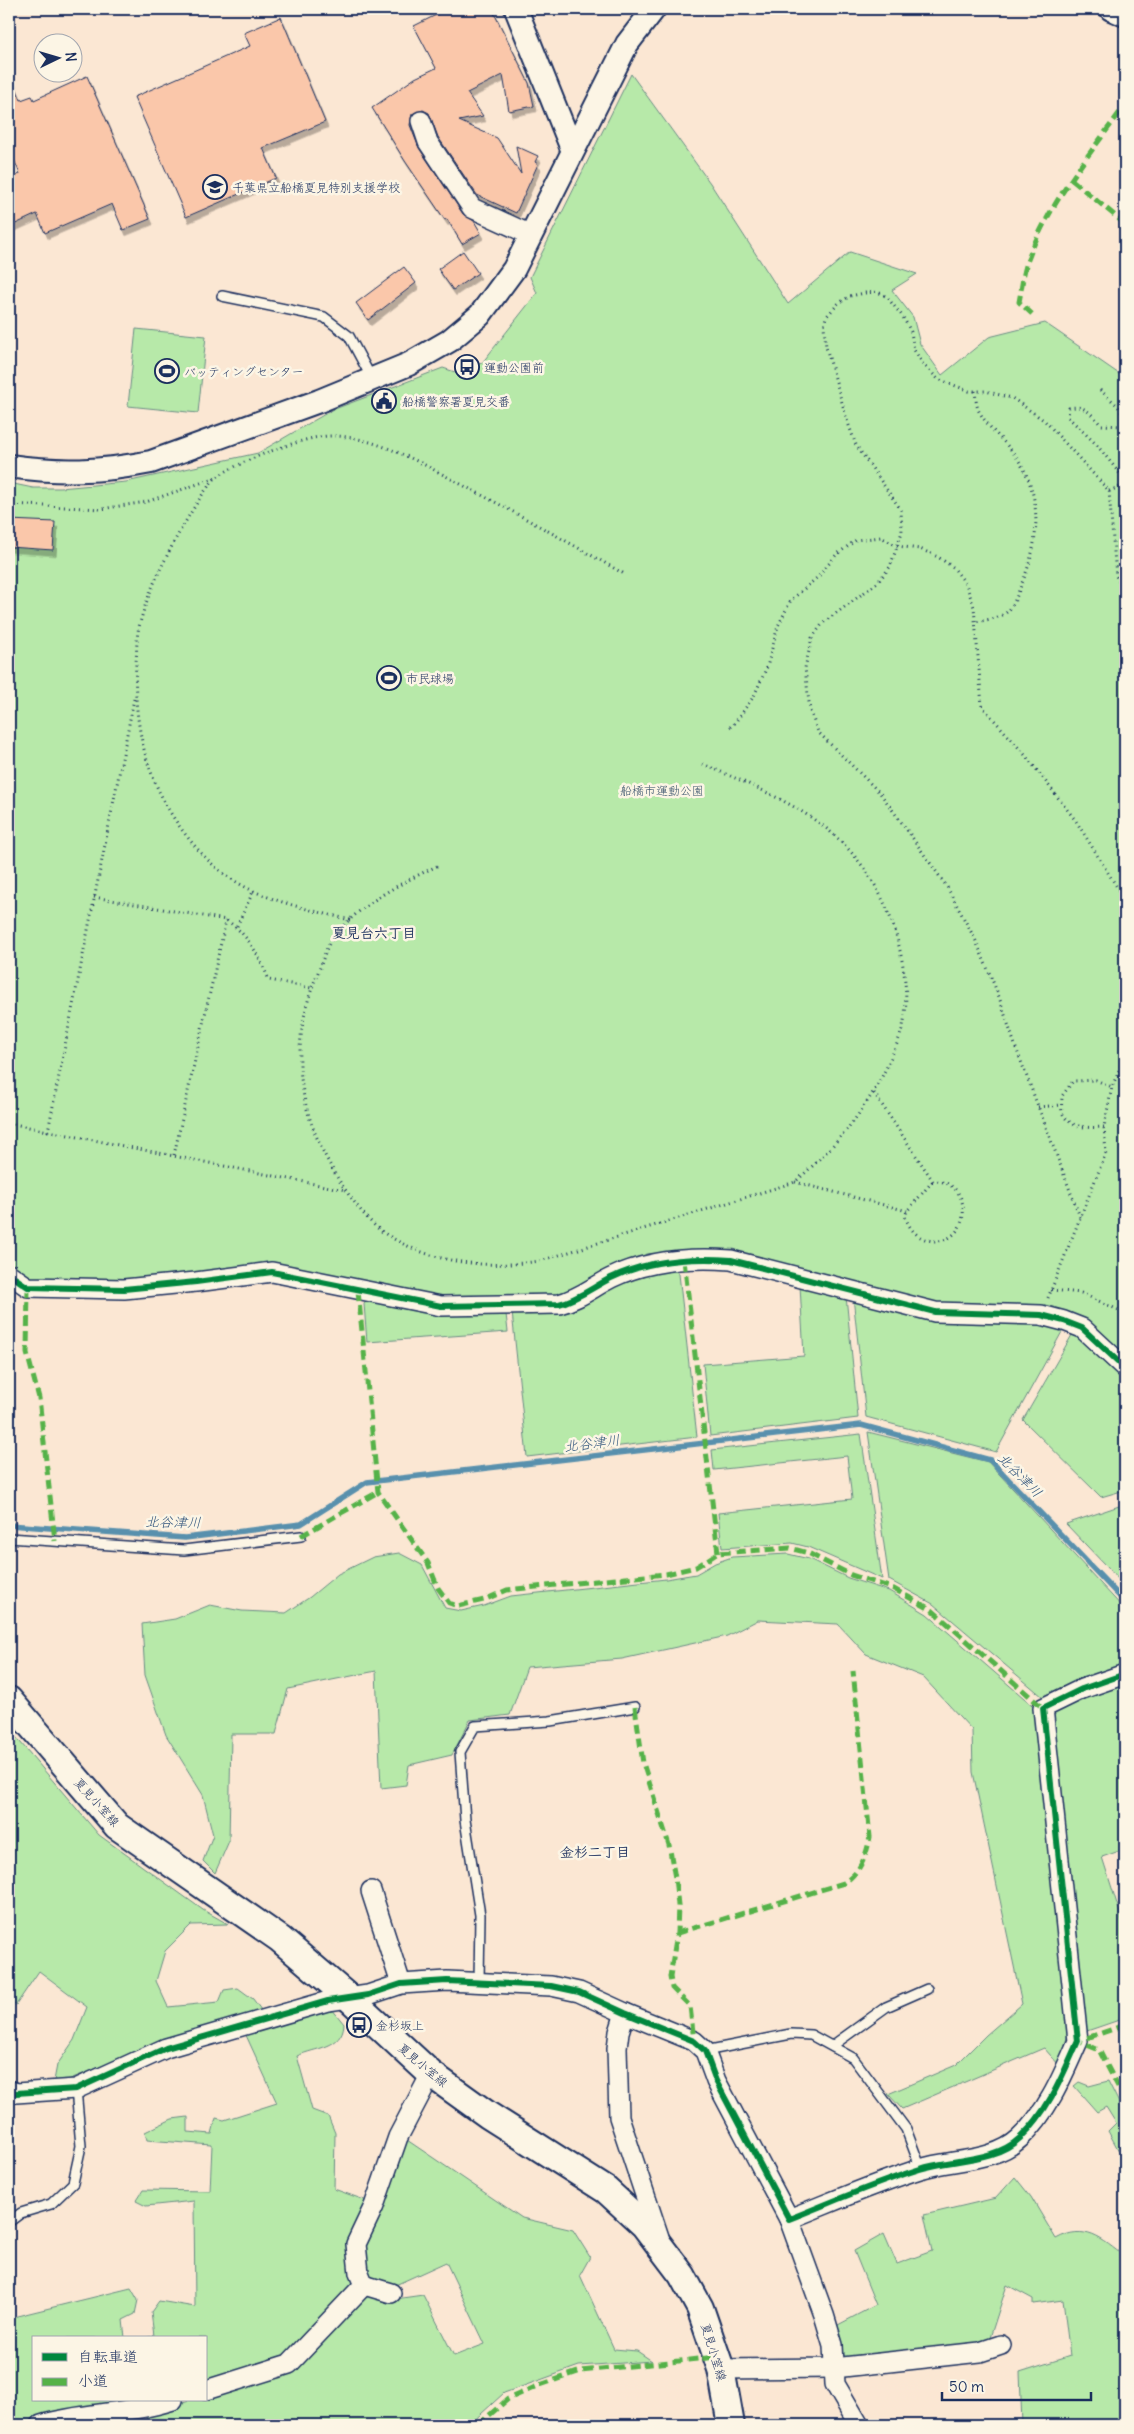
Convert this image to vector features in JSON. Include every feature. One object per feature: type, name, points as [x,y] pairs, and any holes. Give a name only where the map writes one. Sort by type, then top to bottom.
[{"type":"main road","name":"夏見小室線","points":[[9,1700],[117,1826],[280,1939],[349,1998],[431,2074],[488,2115],[606,2190],[644,2225],[682,2275],[700,2308],[722,2369],[731,2425]]},
{"type":"street","points":[[516,9],[572,149]]},
{"type":"street","points":[[9,466],[78,472],[113,470],[152,462],[372,380],[409,364],[449,341],[480,315],[514,268],[572,149],[627,44],[654,9]]},
{"type":"street","points":[[1111,9],[1125,15]]},
{"type":"street","points":[[422,121],[428,142],[472,208],[531,235]]},
{"type":"street","points":[[9,1274],[28,1288],[124,1289],[272,1272],[441,1306],[559,1304],[573,1300],[611,1278],[643,1265],[705,1258],[732,1260],[935,1312],[1041,1315],[1082,1328],[1125,1368]]},
{"type":"street","points":[[789,2219],[921,2168],[988,2154],[1005,2148],[1020,2139],[1059,2084],[1078,2041],[1043,1708],[1082,1688],[1125,1674]]},
{"type":"street","points":[[371,1891],[401,1984]]},
{"type":"street","points":[[9,2090],[16,2093],[76,2089],[166,2048],[328,2002],[368,1996],[401,1984],[447,1980],[551,1986],[579,1992],[694,2041],[705,2051],[716,2081],[789,2219],[833,2345],[835,2384],[859,2425]]},
{"type":"street","points":[[625,2013],[619,2032],[618,2117],[662,2247]]},
{"type":"street","points":[[364,2285],[359,2273],[356,2244],[374,2206],[398,2137],[431,2074]]},
{"type":"street","points":[[364,2285],[390,2293]]},
{"type":"street","points":[[208,2389],[289,2364],[364,2285]]},
{"type":"street","points":[[722,2369],[834,2368],[980,2352],[1001,2345]]},
{"type":"street","points":[[41,2425],[85,2416],[152,2407],[167,2402]]},
{"type":"lane","points":[[222,296],[324,317],[350,336],[372,380]]},
{"type":"lane","points":[[9,1538],[184,1550],[301,1536]]},
{"type":"lane","points":[[479,1982],[480,1915],[465,1820],[460,1752],[475,1726],[550,1721],[635,1708]]},
{"type":"lane","points":[[832,2046],[886,2007],[927,1989]]},
{"type":"lane","points":[[705,2051],[791,2034],[811,2035],[832,2046],[854,2058],[906,2129],[921,2168]]},
{"type":"lane","points":[[9,2222],[21,2213],[51,2204],[74,2183],[81,2146],[76,2089]]},
{"type":"path","points":[[1080,1217],[998,994],[976,941],[946,887],[880,793],[818,732],[810,711],[805,668],[812,638],[823,623],[877,583],[890,567],[902,532],[901,510],[856,446],[826,347],[824,326],[826,317],[838,304],[850,296],[878,292],[887,297],[903,317],[910,332],[914,350],[923,364],[938,379],[953,386],[1012,398],[1028,407],[1045,421],[1109,491],[1116,576],[1123,588],[1125,588]]},
{"type":"path","points":[[1100,390],[1118,406],[1124,417],[1122,426],[1101,425],[1086,409],[1078,406],[1069,408],[1068,417],[1096,444],[1125,480]]},
{"type":"path","points":[[975,391],[979,412],[1014,453],[1026,476],[1036,504],[1037,530],[1032,556],[1008,613],[997,619],[975,622]]},
{"type":"path","points":[[9,504],[101,509],[146,502],[215,478],[261,455],[305,440],[329,436],[364,441],[410,458],[554,533],[626,575]]},
{"type":"path","points":[[48,1131],[135,696],[138,630],[150,590],[181,529],[215,478]]},
{"type":"path","points":[[1109,491],[1125,484]]},
{"type":"path","points":[[730,726],[734,724],[754,696],[767,667],[778,626],[791,600],[819,576],[836,555],[856,540],[881,537],[896,546],[920,549],[938,557],[953,567],[966,584],[974,607],[982,706],[1026,756],[1076,821],[1125,900]]},
{"type":"path","points":[[135,696],[140,738],[158,792],[185,834],[210,862],[253,892],[350,920]]},
{"type":"path","points":[[438,866],[401,884],[365,907],[331,940],[303,1015],[300,1039],[300,1082],[310,1120],[324,1156],[356,1206],[382,1232],[407,1246],[439,1259],[475,1265],[509,1266],[540,1262],[795,1182],[825,1155],[874,1093],[895,1050],[904,1022],[904,974],[899,945],[879,889],[864,867],[826,829],[795,807],[764,790],[703,764]]},
{"type":"path","points":[[237,926],[253,892]]},
{"type":"path","points":[[94,897],[226,920],[237,926],[256,948],[269,980],[312,988]]},
{"type":"path","points":[[174,1155],[226,920]]},
{"type":"path","points":[[1041,1315],[1106,1153],[1104,1127],[1112,1087],[1125,1056]]},
{"type":"path","points":[[1104,1127],[1083,1129],[1071,1122],[1062,1112],[1062,1096],[1073,1081],[1096,1080],[1112,1087]]},
{"type":"path","points":[[874,1093],[933,1181]]},
{"type":"path","points":[[1038,1107],[1062,1105]]},
{"type":"path","points":[[9,1123],[346,1190]]},
{"type":"path","points":[[933,1181],[943,1181],[954,1188],[962,1198],[964,1213],[962,1225],[944,1241],[923,1239],[915,1234],[908,1225],[905,1216],[907,1211],[933,1181]]},
{"type":"path","points":[[795,1182],[907,1211]]},
{"type":"path","points":[[1051,1290],[1082,1293],[1125,1313]]},
{"type":"green space","name":"船橋市運動公園","points":[[631,74],[710,183],[788,304],[850,252],[917,274],[892,290],[913,317],[920,344],[942,375],[989,337],[1045,323],[1125,378],[1125,1359],[1080,1317],[935,1305],[754,1261],[734,1249],[647,1254],[566,1296],[434,1297],[301,1270],[98,1283],[64,1278],[32,1279],[9,1268],[9,483],[33,488],[60,488],[126,482],[258,453],[332,410],[443,368],[455,372],[482,363],[537,293],[530,277]]},
{"type":"green space","name":"バッティングセンター","points":[[136,329],[206,336],[198,413],[128,406]]},
{"type":"green space","points":[[675,1268],[679,1274],[697,1437],[527,1457],[512,1312],[647,1269]]},
{"type":"green space","points":[[800,1286],[846,1296],[858,1418],[710,1436],[703,1364],[804,1356]]},
{"type":"green space","points":[[853,1297],[1053,1323],[1063,1330],[996,1452],[866,1417]]},
{"type":"green space","points":[[367,1298],[506,1314],[508,1332],[367,1342],[364,1304]]},
{"type":"green space","points":[[1072,1335],[1083,1339],[1125,1378],[1125,1490],[1101,1497],[1023,1420]]},
{"type":"green space","points":[[868,1432],[988,1462],[1125,1610],[1125,1669],[1050,1697],[1043,1697],[933,1604],[889,1580]]},
{"type":"green space","points":[[861,1434],[882,1579],[808,1547],[792,1543],[722,1548],[718,1513],[852,1499],[847,1456],[714,1470],[712,1450]]},
{"type":"green space","points":[[1125,1504],[1125,1586],[1066,1524]]},
{"type":"green space","points":[[399,1553],[422,1565],[445,1608],[461,1611],[484,1606],[511,1596],[696,1574],[715,1563],[732,1557],[788,1554],[809,1559],[848,1578],[889,1591],[927,1614],[1039,1711],[1068,2034],[1059,2065],[1044,2048],[902,2109],[888,2094],[956,2065],[986,2035],[1022,2004],[973,1772],[972,1730],[923,1677],[866,1654],[838,1624],[758,1620],[727,1636],[622,1659],[527,1667],[510,1715],[470,1720],[452,1755],[409,1765],[406,1785],[381,1788],[376,1671],[288,1689],[276,1734],[231,1734],[229,1841],[215,1873],[203,1861],[213,1835],[203,1795],[166,1735],[145,1675],[142,1624],[175,1619],[210,1605],[242,1611],[286,1613],[310,1597],[338,1574],[373,1557]]},
{"type":"green space","points":[[1125,1679],[1125,1849],[1102,1857],[1125,1929],[1125,2018],[1084,2032],[1050,1714],[1053,1708]]},
{"type":"green space","points":[[9,1729],[99,1835],[203,1910],[228,1924],[191,1925],[165,1951],[156,1981],[168,2007],[219,2002],[224,1990],[238,1988],[253,1999],[264,2014],[164,2041],[53,2086],[57,2065],[74,2040],[87,2007],[39,1971],[16,2005],[9,2004]]},
{"type":"green space","points":[[332,2009],[344,2024],[342,2032],[333,2043],[297,2056],[312,2110],[328,2116],[335,2133],[334,2189],[370,2202],[358,2284],[285,2362],[208,2385],[208,2336],[154,2336],[151,2312],[159,2301],[195,2307],[194,2201],[146,2206],[136,2201],[143,2190],[210,2191],[212,2145],[147,2140],[145,2132],[172,2119],[188,2117],[188,2132],[212,2134],[216,2118],[224,2120],[277,2103],[245,2033]]},
{"type":"green space","points":[[1108,2081],[1125,2115],[1125,2162],[1108,2131],[1116,2123],[1106,2107],[1097,2112],[1074,2086],[1079,2082],[1089,2086]]},
{"type":"green space","points":[[404,2138],[522,2218],[573,2230],[590,2257],[580,2275],[614,2349],[637,2351],[652,2361],[579,2366],[504,2393],[469,2425],[147,2425],[146,2414],[183,2402],[208,2402],[208,2394],[292,2367],[362,2296],[395,2299],[423,2295],[454,2356],[485,2344],[446,2262],[391,2287],[375,2282],[367,2274],[363,2246]]},
{"type":"green space","points":[[1015,2177],[1031,2197],[1056,2239],[1066,2234],[1085,2233],[1093,2235],[1109,2244],[1125,2257],[1125,2425],[1022,2425],[1020,2372],[1070,2356],[1063,2300],[1033,2304],[1033,2299],[1007,2285],[988,2344],[838,2359],[836,2326],[876,2305],[854,2251],[884,2234],[897,2264],[932,2251],[924,2215],[996,2198]]},
{"type":"green space","points":[[131,2288],[138,2300],[135,2314],[123,2320],[125,2336],[32,2336],[32,2402],[150,2402],[36,2425],[14,2425],[9,2412],[9,2318]]},
{"type":"building","points":[[448,9],[492,9],[529,83],[534,106],[509,111],[503,75],[467,93],[483,116],[459,121],[497,138],[521,174],[516,146],[538,156],[535,162],[538,164],[516,213],[477,195],[438,137],[429,113],[423,110],[412,114],[410,125],[419,148],[463,214],[474,221],[481,233],[462,244],[447,219],[445,220],[405,161],[372,108],[415,78],[436,68],[414,26]]},
{"type":"building","points":[[281,17],[325,122],[263,148],[276,178],[186,217],[134,97],[250,46],[244,33]]},
{"type":"building","points":[[9,72],[21,100],[32,96],[34,100],[74,82],[82,82],[82,78],[87,76],[150,219],[123,230],[112,204],[45,233],[37,214],[9,227],[9,179],[20,174],[9,148]]},
{"type":"building","points":[[463,251],[478,273],[453,290],[438,269]]},
{"type":"building","points":[[404,267],[416,283],[368,320],[356,303]]},
{"type":"building","points":[[9,520],[55,522],[53,550],[9,547]]},
{"type":"waterway","name":"北谷津川","points":[[9,1525],[185,1538],[301,1524],[367,1482],[861,1425],[990,1460],[1125,1602]]},
{"type":"marked path","points":[[1032,314],[1019,302],[1025,268],[1038,236],[1072,178],[1125,105]]},
{"type":"marked path","points":[[1072,180],[1125,224]]},
{"type":"marked path","points":[[684,1260],[718,1553]]},
{"type":"marked path","points":[[28,1287],[27,1353],[39,1398],[55,1541]]},
{"type":"marked path","points":[[358,1291],[378,1492],[428,1563],[438,1588],[449,1603],[458,1606],[484,1600],[507,1590],[666,1574],[696,1567],[718,1553],[790,1548],[808,1553],[851,1575],[892,1588],[932,1610],[1043,1708]]},
{"type":"marked path","points":[[301,1536],[378,1492]]},
{"type":"marked path","points":[[677,1933],[844,1883],[855,1874],[867,1851],[870,1837],[853,1671]]},
{"type":"marked path","points":[[635,1707],[643,1763],[669,1845],[675,1878],[678,1905],[677,1933],[670,1977],[672,1988],[690,2006],[694,2041]]},
{"type":"marked path","points":[[1125,2025],[1078,2041],[1099,2050],[1125,2100]]},
{"type":"marked path","points":[[478,2425],[508,2399],[540,2385],[581,2371],[718,2357]]},
{"type":"cycle path","points":[[9,1274],[28,1287],[124,1289],[272,1272],[441,1306],[559,1304],[579,1296],[611,1278],[640,1267],[670,1261],[700,1259],[731,1260],[935,1312],[1041,1315],[1064,1321],[1082,1328],[1125,1368]]},
{"type":"cycle path","points":[[9,2090],[16,2093],[76,2089],[166,2048],[328,2001],[368,1995],[401,1984],[447,1981],[551,1986],[579,1992],[694,2041],[705,2051],[716,2081],[789,2219],[903,2174],[998,2152],[1020,2138],[1039,2117],[1067,2067],[1078,2041],[1043,1708],[1082,1689],[1125,1674]]},
{"type":"place","name":"千葉県立船橋夏見特別支援学校","points":[[215,187]]},
{"type":"place","name":"運動公園前","points":[[467,367]]},
{"type":"place","name":"バッティングセンター","points":[[167,371]]},
{"type":"place","name":"船橋警察署夏見交番","points":[[384,401]]},
{"type":"place","name":"市民球場","points":[[389,678]]},
{"type":"place","name":"金杉坂上","points":[[359,2025]]},
{"type":"district","name":"夏見台六丁目","points":[[374,933]]},
{"type":"district","name":"金杉二丁目","points":[[595,1852]]}]
